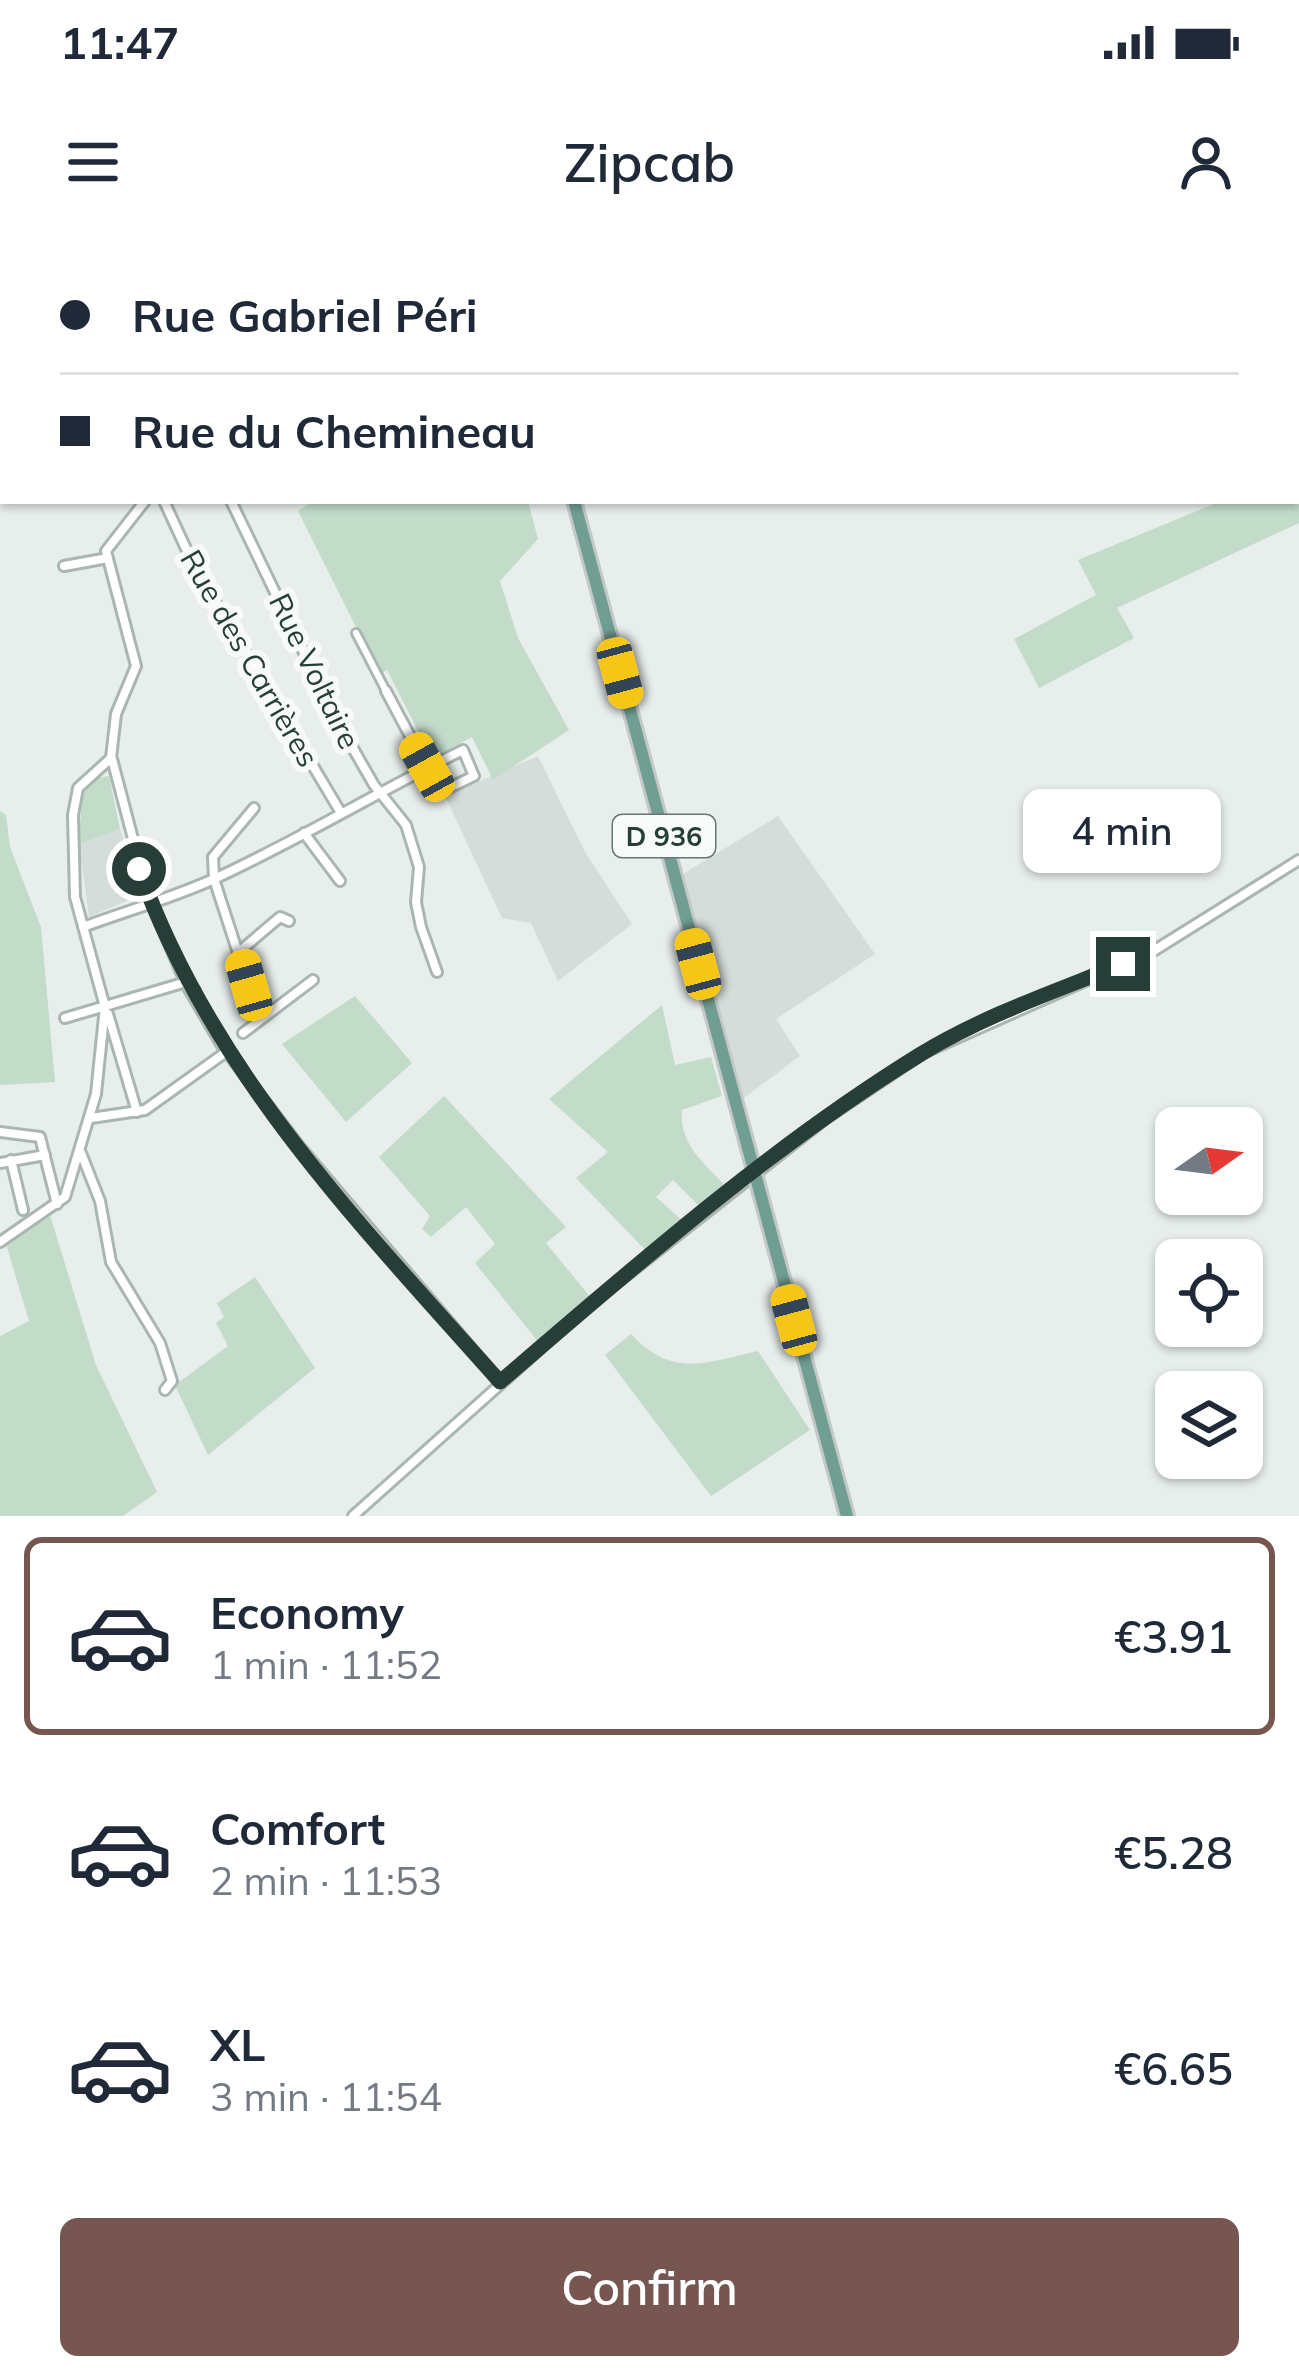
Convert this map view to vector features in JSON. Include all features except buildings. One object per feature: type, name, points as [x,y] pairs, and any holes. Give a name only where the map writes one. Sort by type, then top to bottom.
[{"type":"main road","name":"D 936","points":[[575,504],[847,1516]]},
{"type":"street","points":[[64,566],[107,554],[143,504]]},
{"type":"street","name":"Rue des Carrières","points":[[165,504],[194,566],[341,813]]},
{"type":"street","name":"Rue Voltaire","points":[[232,504],[334,717],[380,792],[398,810],[415,847],[419,867],[416,902],[437,972]]},
{"type":"street","points":[[107,554],[136,666],[116,714],[111,758],[131,846],[185,982],[226,1052],[343,1200],[500,1382]]},
{"type":"street","points":[[83,927],[214,879],[430,766],[463,750],[474,776],[445,790],[430,766],[386,692],[356,633]]},
{"type":"street","points":[[111,758],[75,794],[70,868],[137,1112]]},
{"type":"street","points":[[254,808],[213,857],[214,879],[259,1018]]},
{"type":"street","points":[[304,833],[340,881]]},
{"type":"street","points":[[353,1516],[500,1382],[754,1171],[925,1052],[1123,964],[1217,916],[1299,860]]},
{"type":"street","points":[[240,952],[280,916],[289,921]]},
{"type":"street","points":[[243,1033],[313,980]]},
{"type":"street","points":[[65,1018],[185,982]]},
{"type":"street","points":[[0,1243],[65,1197],[91,1118],[106,1007]]},
{"type":"street","points":[[91,1118],[137,1112],[226,1052]]},
{"type":"street","points":[[0,1132],[33,1132],[45,1155],[57,1204]]},
{"type":"street","points":[[80,1152],[100,1201],[115,1272],[133,1293],[164,1355],[172,1381],[166,1390]]},
{"type":"street","points":[[0,1163],[45,1155]]},
{"type":"street","points":[[11,1160],[23,1210]]},
{"type":"shaded area","points":[[538,756],[585,852],[632,924],[558,981],[531,923],[502,918],[445,796]]},
{"type":"shaded area","points":[[778,816],[875,954],[776,1019],[800,1056],[744,1098],[683,874]]},
{"type":"shaded area","points":[[120,829],[143,894],[89,917],[79,844]]},
{"type":"green space","points":[[309,504],[529,504],[538,539],[500,581],[518,638],[569,730],[493,780],[472,737],[432,758],[387,670],[380,675],[298,511]]},
{"type":"green space","points":[[1214,504],[1299,504],[1299,523],[1117,608],[1134,638],[1039,688],[1014,639],[1096,595],[1078,560]]},
{"type":"green space","points":[[109,776],[120,829],[79,844],[82,795],[97,778]]},
{"type":"green space","points":[[0,811],[6,815],[10,847],[41,927],[55,1082],[0,1085]]},
{"type":"green space","points":[[355,996],[412,1063],[346,1122],[282,1044]]},
{"type":"green space","points":[[662,1005],[675,1065],[711,1057],[722,1096],[682,1110],[682,1123],[695,1153],[727,1188],[702,1209],[673,1180],[656,1197],[686,1224],[649,1254],[576,1178],[608,1152],[549,1099]]},
{"type":"green space","points":[[444,1096],[566,1227],[546,1243],[591,1298],[539,1343],[475,1263],[495,1244],[466,1207],[431,1237],[422,1229],[430,1216],[379,1157]]},
{"type":"green space","points":[[50,1215],[96,1365],[157,1492],[123,1516],[0,1516],[0,1336],[29,1321],[6,1244]]},
{"type":"green space","points":[[255,1277],[315,1368],[208,1455],[175,1385],[228,1346],[216,1323],[224,1317],[217,1303]]},
{"type":"green space","points":[[631,1334],[646,1348],[675,1362],[690,1364],[758,1351],[810,1430],[711,1496],[605,1355]]},
{"type":"route","points":[[139,869],[185,982],[233,1064],[500,1382],[750,1174],[878,1083],[925,1052],[1123,964]]}]
